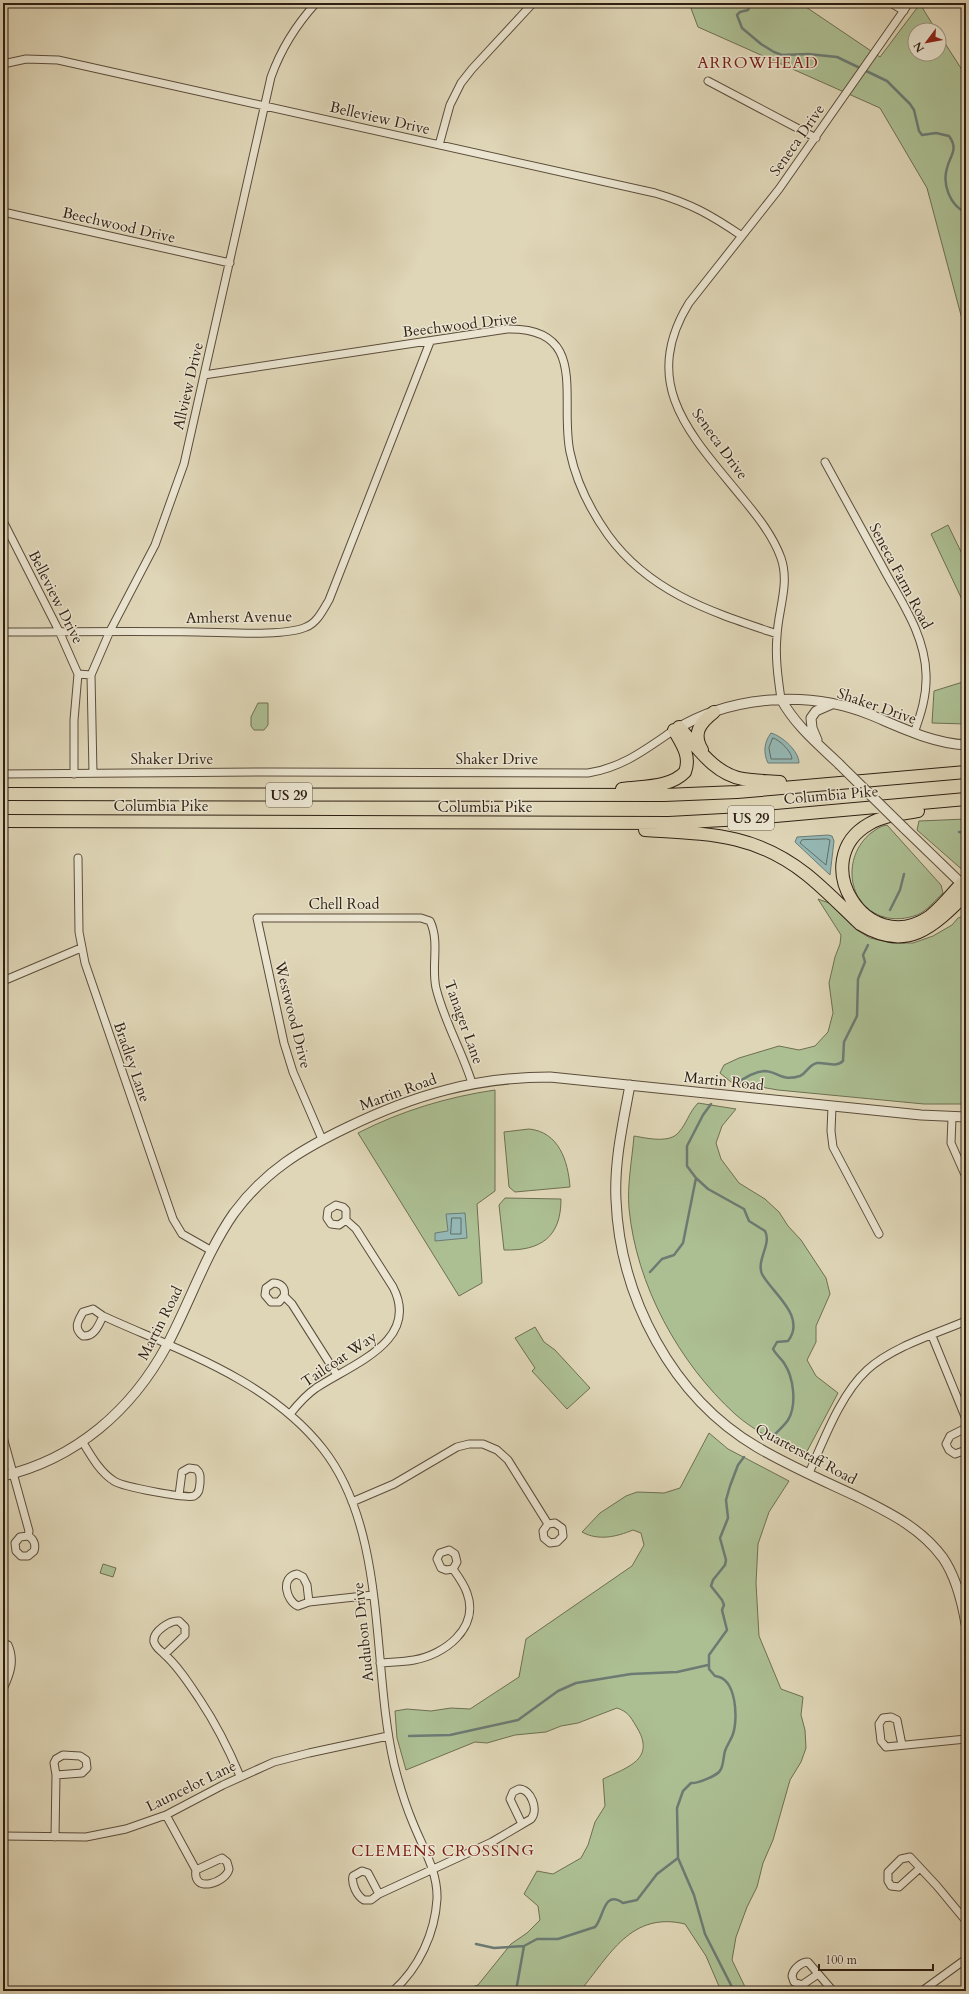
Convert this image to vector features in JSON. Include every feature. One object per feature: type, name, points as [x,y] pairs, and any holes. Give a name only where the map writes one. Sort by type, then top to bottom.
[{"type":"highway","points":[[706,758],[698,744],[698,731],[700,725],[714,712]]},
{"type":"highway","points":[[676,729],[706,758],[726,773],[742,779],[816,785]]},
{"type":"highway","points":[[574,796],[666,783],[680,777],[685,772],[687,759],[686,750],[676,729]]},
{"type":"highway","name":"Columbia Pike","points":[[3,794],[664,795],[816,785],[966,772]]},
{"type":"highway","points":[[964,889],[929,917],[915,924],[891,926],[874,921],[858,910],[848,894],[844,881],[843,868],[846,848],[852,839],[868,824],[882,817],[966,800]]},
{"type":"highway","name":"Columbia Pike","points":[[3,821],[534,823],[669,822],[742,819],[966,800]]},
{"type":"highway","points":[[534,823],[715,834],[751,842],[778,855],[807,874],[860,924],[868,929],[888,935],[908,935],[918,933],[935,924],[964,889]]},
{"type":"street","name":"Allview Drive","points":[[93,773],[91,675],[110,631],[155,545],[184,464],[271,77],[280,54],[305,16],[316,3]]},
{"type":"street","points":[[439,145],[450,105],[461,83],[533,3]]},
{"type":"street","points":[[891,3],[904,11]]},
{"type":"street","name":"Seneca Drive","points":[[909,3],[779,189],[689,303],[680,319],[670,348],[668,366],[670,382],[679,411],[692,434],[759,518],[782,560],[784,579],[782,605],[777,634],[776,658],[781,699],[788,712],[964,889]]},
{"type":"street","name":"Belleview Drive","points":[[3,64],[26,59],[58,60],[673,198],[707,212],[742,236]]},
{"type":"street","points":[[708,81],[816,138]]},
{"type":"street","name":"Beechwood Drive","points":[[3,212],[230,263]]},
{"type":"street","name":"Beechwood Drive","points":[[204,375],[516,329],[540,333],[553,342],[565,363],[566,426],[572,461],[589,503],[608,535],[647,576],[678,597],[719,615],[777,634]]},
{"type":"street","name":"Amherst Avenue","points":[[3,632],[280,632],[301,629],[311,624],[323,611],[329,600],[430,342]]},
{"type":"street","name":"Seneca Farm Road","points":[[825,462],[909,616],[922,644],[926,674],[926,688],[921,712],[914,733]]},
{"type":"street","name":"Belleview Drive","points":[[3,521],[59,631],[78,674]]},
{"type":"street","points":[[74,774],[74,720],[78,674],[91,675]]},
{"type":"street","name":"Shaker Drive","points":[[3,774],[275,772],[588,773],[610,769],[623,763],[676,729],[714,712],[741,704],[781,699],[833,704],[872,715],[932,739],[966,745]]},
{"type":"street","points":[[821,746],[812,728],[811,718],[816,711],[833,704]]},
{"type":"street","name":"Bradley Lane","points":[[78,858],[79,932],[81,948],[173,1219],[182,1234],[212,1251]]},
{"type":"street","name":"Chell Road","points":[[257,918],[421,918],[430,922]]},
{"type":"street","name":"Westwood Drive","points":[[257,918],[284,1043],[293,1072],[322,1139]]},
{"type":"street","name":"Tanager Lane","points":[[430,922],[434,930],[436,987],[465,1060],[472,1083]]},
{"type":"street","points":[[3,982],[81,948]]},
{"type":"street","name":"Martin Road","points":[[3,1476],[14,1474],[46,1462],[82,1441],[104,1425],[127,1403],[138,1390],[167,1345],[212,1251],[234,1214],[257,1186],[287,1159],[322,1139],[399,1104],[472,1083],[512,1078],[550,1077],[952,1118],[966,1118]]},
{"type":"street","name":"Quarterstaff Road","points":[[630,1085],[618,1155],[616,1199],[617,1224],[623,1256],[632,1287],[644,1318],[678,1374],[714,1414],[756,1446],[900,1518],[921,1534],[943,1558],[962,1587],[966,1624]]},
{"type":"street","points":[[832,1106],[831,1131],[833,1147],[879,1234]]},
{"type":"street","points":[[952,1118],[951,1143],[966,1177]]},
{"type":"street","name":"Tailcoat Way","points":[[290,1414],[308,1395],[386,1344],[398,1326],[400,1312],[397,1296],[393,1287],[356,1230],[346,1220]]},
{"type":"street","points":[[284,1296],[292,1304],[337,1375]]},
{"type":"street","name":"Audubon Drive","points":[[103,1316],[243,1381],[270,1398],[290,1414],[324,1450],[343,1482],[352,1502],[368,1555],[388,1736],[405,1800],[432,1869],[436,1886],[436,1899],[430,1935],[414,1966],[393,1991]]},
{"type":"street","points":[[809,1473],[840,1407],[859,1379],[880,1360],[966,1321]]},
{"type":"street","points":[[932,1336],[966,1419]]},
{"type":"street","points":[[966,1428],[950,1436],[946,1444],[949,1450],[955,1454],[966,1450]]},
{"type":"street","points":[[3,1437],[28,1525],[28,1536]]},
{"type":"street","points":[[82,1441],[100,1469],[115,1482],[144,1491],[179,1495]]},
{"type":"street","points":[[352,1502],[394,1484],[456,1447],[468,1444],[483,1444],[497,1450],[508,1460],[548,1524]]},
{"type":"street","points":[[380,1663],[413,1660],[431,1656],[459,1636],[468,1619],[469,1601],[465,1588],[453,1569]]},
{"type":"street","points":[[309,1602],[372,1595]]},
{"type":"street","points":[[165,1654],[185,1635],[185,1627],[180,1621],[172,1622],[155,1634],[155,1644],[165,1654],[201,1701],[224,1742],[240,1776]]},
{"type":"street","points":[[4,1689],[12,1664],[11,1652],[6,1644]]},
{"type":"street","points":[[902,1744],[897,1720],[891,1717],[883,1718],[879,1724],[880,1737],[884,1745],[890,1748],[902,1744],[966,1739]]},
{"type":"street","name":"Launcelot Lane","points":[[3,1836],[55,1837],[86,1836],[108,1833],[166,1815],[240,1776],[290,1757],[388,1736]]},
{"type":"street","points":[[55,1837],[56,1775],[54,1763],[59,1757],[80,1756],[86,1760],[87,1768],[82,1773],[56,1775]]},
{"type":"street","points":[[379,1894],[492,1842],[522,1824],[534,1815],[535,1807],[528,1793],[525,1790],[519,1789],[513,1792],[510,1799],[522,1824]]},
{"type":"street","points":[[166,1815],[196,1870],[198,1881],[206,1885],[224,1877],[229,1868],[227,1862],[222,1858],[196,1870]]},
{"type":"street","points":[[920,1868],[899,1887],[892,1886],[888,1882],[888,1872],[904,1857],[910,1857],[938,1886],[966,1921]]},
{"type":"street","points":[[922,1991],[966,1959]]},
{"type":"street","points":[[818,1974],[833,1991]]},
{"type":"green space","points":[[689,3],[800,3],[880,57],[920,4],[931,22],[907,22],[907,62],[947,62],[947,46],[966,76],[966,334],[927,188],[880,108],[698,27]]},
{"type":"green space","points":[[948,525],[966,562],[966,608],[931,534]]},
{"type":"green space","points":[[966,681],[966,724],[932,723],[934,691]]},
{"type":"green space","points":[[258,703],[268,703],[268,725],[264,730],[254,730],[251,726],[251,717]]},
{"type":"green space","points":[[966,819],[966,873],[917,830],[919,821]]},
{"type":"green space","points":[[887,825],[941,885],[943,893],[924,911],[917,915],[896,919],[884,917],[871,911],[862,902],[856,892],[852,880],[852,867],[855,854],[862,843],[871,833],[880,827]]},
{"type":"green space","points":[[818,899],[829,903],[857,930],[870,938],[892,943],[913,943],[933,936],[952,925],[958,918],[966,915],[966,1104],[924,1104],[778,1090],[731,1082],[720,1073],[724,1065],[739,1058],[779,1046],[799,1050],[815,1046],[828,1032],[833,1013],[829,983],[835,957],[840,944],[841,935]]},
{"type":"green space","points":[[495,1090],[495,1191],[477,1204],[482,1283],[459,1296],[358,1133],[391,1118],[425,1106]]},
{"type":"green space","points":[[698,1103],[736,1109],[722,1126],[716,1143],[721,1159],[739,1183],[765,1199],[779,1212],[788,1226],[801,1240],[826,1278],[830,1294],[816,1326],[816,1342],[807,1360],[816,1376],[838,1393],[804,1457],[751,1426],[735,1414],[715,1394],[679,1347],[651,1294],[641,1266],[633,1237],[629,1208],[629,1181],[634,1136],[651,1139],[664,1139],[675,1136],[682,1129]]},
{"type":"green space","points":[[529,1129],[539,1131],[548,1136],[560,1149],[567,1167],[570,1187],[515,1192],[509,1187],[504,1132]]},
{"type":"green space","points":[[505,1198],[561,1199],[560,1212],[553,1232],[546,1239],[529,1248],[504,1250],[499,1205]]},
{"type":"green space","points":[[535,1327],[544,1342],[555,1350],[590,1388],[567,1409],[532,1371],[535,1368],[515,1338]]},
{"type":"green space","points":[[709,1433],[728,1449],[789,1481],[769,1512],[758,1544],[756,1583],[759,1636],[781,1689],[803,1697],[801,1715],[805,1730],[806,1748],[801,1762],[790,1780],[773,1840],[763,1863],[757,1887],[747,1907],[736,1937],[732,1960],[747,1991],[721,1991],[706,1956],[685,1924],[666,1922],[650,1924],[636,1930],[624,1939],[601,1964],[580,1991],[461,1991],[478,1985],[511,1944],[527,1933],[540,1920],[538,1906],[524,1894],[537,1871],[553,1874],[581,1858],[588,1845],[595,1822],[605,1806],[603,1779],[630,1766],[637,1760],[643,1747],[642,1737],[630,1717],[624,1711],[617,1708],[578,1723],[561,1726],[546,1732],[515,1735],[487,1743],[475,1742],[406,1770],[397,1738],[395,1711],[407,1709],[431,1711],[451,1708],[470,1709],[519,1677],[526,1639],[632,1566],[644,1545],[641,1533],[633,1530],[620,1535],[607,1537],[588,1535],[582,1532],[600,1513],[626,1496],[637,1492],[664,1493],[680,1488]]},
{"type":"green space","points":[[103,1564],[116,1568],[113,1577],[100,1573]]},
{"type":"water","points":[[771,733],[780,737],[793,749],[799,763],[768,763],[765,755],[765,748]]},
{"type":"water","points":[[832,836],[834,841],[830,875],[795,842],[797,837]]},
{"type":"water","points":[[465,1213],[467,1238],[435,1241],[435,1233],[448,1231],[446,1214]]},
{"type":"waterway","points":[[751,3],[748,10],[740,12],[737,15],[742,28],[761,44],[782,55],[808,54],[837,57],[887,81],[914,110],[919,131],[922,135],[936,133],[949,136],[954,149],[948,163],[946,174],[947,188],[952,200],[966,213]]},
{"type":"waterway","points":[[959,832],[966,833]]},
{"type":"waterway","points":[[890,910],[900,890],[904,874]]},
{"type":"waterway","points":[[736,1084],[749,1076],[764,1071],[793,1078],[802,1075],[814,1064],[837,1064],[843,1061],[844,1042],[857,1016],[858,979],[865,962],[863,955],[868,945]]},
{"type":"waterway","points":[[711,1104],[703,1115],[687,1146],[687,1166],[696,1178],[708,1189],[744,1209],[749,1221],[765,1231],[767,1241],[761,1263],[762,1274],[786,1305],[791,1314],[793,1323],[793,1332],[788,1341],[777,1342],[773,1349],[783,1361],[787,1369],[793,1392],[793,1407],[791,1414],[788,1420],[773,1436]]},
{"type":"waterway","points":[[650,1272],[662,1259],[674,1255],[683,1243],[696,1178]]},
{"type":"waterway","points":[[516,1991],[524,1946],[537,1939],[558,1939],[595,1927],[608,1902],[611,1900],[616,1900],[623,1903],[637,1900],[657,1874],[678,1858],[677,1808],[683,1791],[691,1783],[710,1778],[717,1774],[722,1767],[725,1751],[735,1727],[735,1710],[732,1691],[728,1684],[722,1678],[715,1676],[709,1669],[709,1655],[727,1630],[722,1610],[724,1605],[711,1586],[713,1580],[725,1565],[726,1560],[720,1538],[728,1518],[726,1500],[738,1465],[744,1457]]},
{"type":"waterway","points":[[409,1736],[450,1735],[518,1720],[558,1691],[576,1683],[631,1674],[677,1672],[708,1665]]},
{"type":"waterway","points":[[678,1858],[694,1895],[705,1934],[734,1991]]},
{"type":"waterway","points":[[476,1944],[494,1948],[524,1946]]},
{"type":"district","name":"ARROWHEAD","points":[[758,62]]},
{"type":"district","name":"CLEMENS CROSSING","points":[[443,1850]]}]
